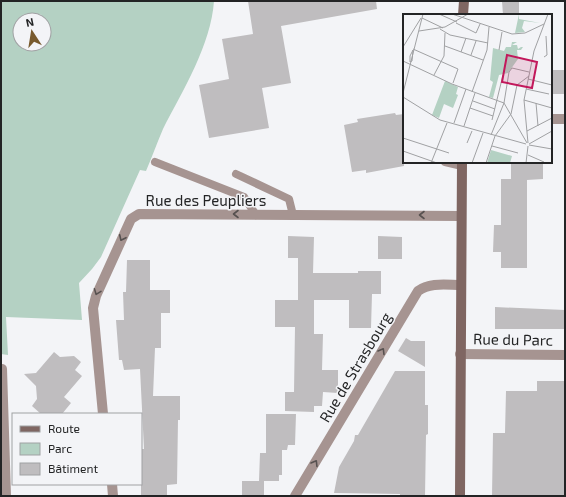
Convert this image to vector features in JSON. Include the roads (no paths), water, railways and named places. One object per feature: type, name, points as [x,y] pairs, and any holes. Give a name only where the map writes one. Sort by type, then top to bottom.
[{"type":"main road","points":[[464,1],[464,14]]},
{"type":"main road","points":[[460,496],[462,164]]},
{"type":"street","points":[[552,119],[565,119]]},
{"type":"street","name":"Rue des Peupliers","points":[[103,413],[93,308],[96,296],[131,219],[139,214],[461,216]]},
{"type":"street","name":"Rue de Strasbourg","points":[[295,496],[418,291],[424,287],[432,285],[461,285]]},
{"type":"street","name":"Rue du Parc","points":[[460,354],[565,355]]},
{"type":"street","points":[[2,369],[6,496]]},
{"type":"street","points":[[112,485],[113,496]]},
{"type":"lane","points":[[155,162],[244,198],[256,214]]},
{"type":"lane","points":[[236,174],[289,199],[293,215]]}]
